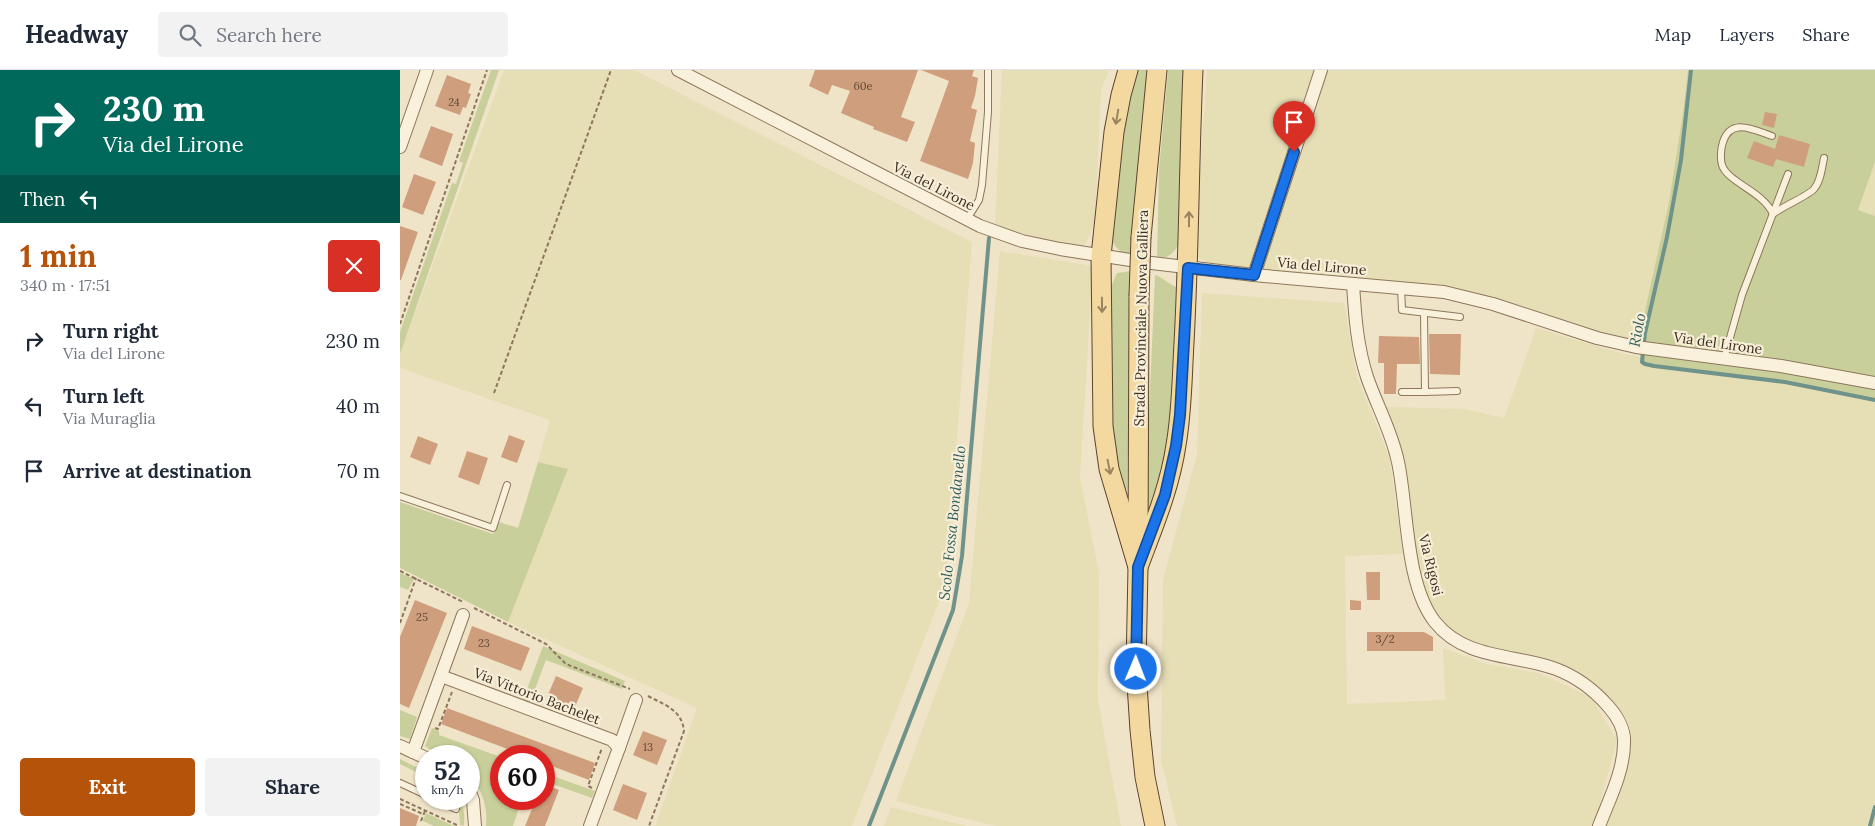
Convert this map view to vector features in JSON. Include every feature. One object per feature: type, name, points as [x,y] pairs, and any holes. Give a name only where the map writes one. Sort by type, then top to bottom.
[{"type":"main road","points":[[1128,70],[1114,132],[1101,256],[1103,426],[1109,469],[1138,567]]},
{"type":"main road","name":"Strada Provinciale Nuova Galliera","points":[[1155,826],[1145,777],[1136,669],[1141,237],[1158,70]]},
{"type":"main road","points":[[1138,567],[1165,495],[1176,446],[1180,415],[1188,268],[1189,168],[1193,70]]},
{"type":"street","name":"Via del Lirone","points":[[678,70],[967,219],[1000,234],[1022,241],[1101,256],[1188,268],[1444,292],[1470,298],[1557,326],[1644,348],[1781,366],[1875,383]]},
{"type":"street","points":[[1254,275],[1321,70]]},
{"type":"street","points":[[400,147],[403,130],[423,71]]},
{"type":"street","name":"Via Rigosi","points":[[1353,284],[1356,330],[1361,357],[1391,434],[1398,462],[1413,565],[1427,609],[1436,623],[1450,636],[1462,643],[1477,650],[1537,663],[1568,674],[1591,689],[1613,712],[1624,735],[1623,755],[1599,826]]},
{"type":"street","points":[[400,746],[413,752],[463,615]]},
{"type":"street","name":"Via Vittorio Bachelet","points":[[442,676],[612,740],[619,748]]},
{"type":"street","points":[[590,826],[619,748],[636,694]]},
{"type":"street","points":[[474,810],[475,826]]},
{"type":"lane","points":[[967,219],[979,200],[982,186],[988,112],[988,70]]},
{"type":"lane","points":[[1772,136],[1747,128],[1735,127],[1726,134],[1721,146],[1721,162],[1726,173],[1769,205],[1773,214]]},
{"type":"lane","points":[[1773,214],[1814,189],[1821,174],[1824,158]]},
{"type":"lane","points":[[1724,359],[1742,296],[1788,174]]},
{"type":"lane","points":[[1401,287],[1402,310],[1460,317]]},
{"type":"lane","points":[[1424,313],[1425,392]]},
{"type":"lane","points":[[1402,392],[1458,391]]},
{"type":"lane","points":[[400,496],[493,528],[507,484]]},
{"type":"lane","points":[[400,783],[415,790]]},
{"type":"path","points":[[400,324],[487,70]]},
{"type":"path","points":[[494,393],[611,70]]},
{"type":"path","points":[[400,570],[546,644],[566,664],[677,712],[683,720],[684,731],[649,826]]},
{"type":"path","points":[[400,623],[416,578]]},
{"type":"path","points":[[430,726],[438,729],[454,688]]},
{"type":"path","points":[[603,791],[588,786],[604,743]]},
{"type":"path","points":[[400,799],[459,826]]},
{"type":"path","points":[[400,804],[424,814]]},
{"type":"path","points":[[421,821],[425,811]]},
{"type":"shaded area","points":[[504,70],[634,70],[972,242],[946,583],[852,826],[655,826],[697,708],[508,622],[568,470],[538,462],[550,420],[400,368],[400,354]]},
{"type":"shaded area","points":[[1002,70],[1109,70],[1101,90],[1095,223],[1085,245],[1059,243],[995,226]]},
{"type":"shaded area","points":[[1207,70],[1688,70],[1669,203],[1638,342],[1547,318],[1455,290],[1214,267],[1198,257],[1196,229]]},
{"type":"shaded area","points":[[1875,162],[1875,216],[1858,210]]},
{"type":"shaded area","points":[[1000,251],[1093,266],[1080,477],[1099,573],[1098,700],[1121,826],[995,826],[896,801],[969,603]]},
{"type":"shaded area","points":[[1202,293],[1344,303],[1357,377],[1389,456],[1403,554],[1345,556],[1347,704],[1445,700],[1443,648],[1486,664],[1539,673],[1591,697],[1617,740],[1594,826],[1177,826],[1161,760],[1163,580],[1197,454]]},
{"type":"shaded area","points":[[1536,328],[1624,354],[1641,357],[1644,366],[1791,381],[1875,401],[1875,826],[1606,826],[1630,750],[1617,709],[1579,674],[1464,640],[1443,625],[1427,602],[1421,584],[1399,441],[1387,407],[1465,409],[1504,418]]},
{"type":"shaded area","points":[[891,807],[967,826],[884,826]]},
{"type":"green space","points":[[491,70],[499,70],[400,354],[400,332],[452,183],[456,184],[463,163],[459,161]]},
{"type":"green space","points":[[1131,70],[1148,70],[1141,124],[1132,255],[1117,248],[1111,233],[1116,167]]},
{"type":"green space","points":[[1168,70],[1186,70],[1181,237],[1178,246],[1170,255],[1157,259],[1159,170]]},
{"type":"green space","points":[[1688,70],[1875,70],[1875,162],[1858,210],[1875,216],[1875,401],[1791,381],[1644,366],[1637,347],[1669,202]]},
{"type":"green space","points":[[1132,271],[1127,489],[1124,490],[1108,435],[1110,289],[1117,273]]},
{"type":"green space","points":[[1155,275],[1179,288],[1170,450],[1144,528]]},
{"type":"green space","points":[[538,462],[568,469],[508,622],[400,568],[400,502],[493,534],[499,522],[518,528]]},
{"type":"green space","points":[[400,573],[414,579],[408,590],[400,587]]},
{"type":"green space","points":[[543,646],[625,681],[622,689],[546,660],[530,702],[523,700]]},
{"type":"green space","points":[[400,710],[417,717],[410,739],[400,736]]},
{"type":"green space","points":[[432,728],[439,731],[439,735],[467,745],[425,745]]},
{"type":"green space","points":[[480,750],[490,753],[490,810],[518,810],[513,826],[486,826],[486,812],[480,792]]},
{"type":"green space","points":[[400,759],[415,766],[415,772],[400,764]]},
{"type":"green space","points":[[555,777],[595,791],[592,798],[555,785]]},
{"type":"green space","points":[[459,810],[463,810],[464,826],[460,825]]},
{"type":"green space","points":[[426,813],[454,826],[434,826],[423,821]]},
{"type":"building","points":[[815,70],[918,70],[901,117],[915,122],[907,142],[873,129],[874,127],[841,113],[850,91],[832,85],[828,95],[809,86]]},
{"type":"building","points":[[921,70],[974,70],[972,76],[978,78],[971,108],[977,110],[970,141],[975,143],[973,163],[968,179],[920,161],[949,81]]},
{"type":"building","points":[[447,75],[471,84],[468,93],[471,94],[466,108],[463,107],[460,115],[435,106]]},
{"type":"building","points":[[1765,112],[1777,114],[1774,128],[1762,125]]},
{"type":"building","points":[[431,126],[453,134],[442,166],[419,157]]},
{"type":"building","points":[[1779,135],[1810,144],[1804,167],[1776,159],[1773,167],[1747,158],[1754,141],[1775,149]]},
{"type":"building","points":[[414,174],[436,182],[423,215],[402,207]]},
{"type":"building","points":[[400,226],[418,232],[401,280],[400,280]]},
{"type":"building","points":[[1429,334],[1461,334],[1460,375],[1430,374]]},
{"type":"building","points":[[1379,336],[1419,337],[1420,364],[1397,364],[1396,394],[1384,394],[1384,363],[1378,363]]},
{"type":"building","points":[[509,435],[525,441],[517,463],[501,457]]},
{"type":"building","points":[[418,436],[438,444],[430,465],[410,457]]},
{"type":"building","points":[[467,451],[488,458],[479,485],[458,477]]},
{"type":"building","points":[[1366,572],[1380,572],[1380,600],[1367,600]]},
{"type":"building","points":[[415,600],[447,613],[409,708],[400,704],[400,637]]},
{"type":"building","points":[[1350,600],[1361,601],[1361,610],[1350,610]]},
{"type":"building","points":[[472,626],[530,648],[521,671],[464,649]]},
{"type":"building","points":[[1367,632],[1424,632],[1433,637],[1433,651],[1367,651]]},
{"type":"building","points":[[556,676],[583,688],[574,709],[547,697]]},
{"type":"building","points":[[447,708],[547,745],[497,745],[441,724]]},
{"type":"building","points":[[643,731],[667,740],[657,765],[633,755]]},
{"type":"building","points":[[555,748],[595,763],[589,780],[555,767]]},
{"type":"building","points":[[623,784],[647,793],[637,820],[613,810]]},
{"type":"building","points":[[555,788],[559,790],[555,800]]},
{"type":"building","points":[[400,808],[419,816],[416,826],[400,826]]},
{"type":"building","points":[[532,810],[551,810],[545,826],[525,826]]},
{"type":"waterway","name":"Riolo","points":[[1691,70],[1681,160],[1667,237],[1645,333],[1642,362],[1654,366],[1785,382],[1875,400]]},
{"type":"waterway","name":"Scolo Fossa Bondanello","points":[[869,826],[953,610],[962,556],[989,238]]},
{"type":"waterway","name":"Riolo","points":[[1870,826],[1875,807]]},
{"type":"route","points":[[1136,669],[1138,567],[1165,495],[1176,446],[1180,415],[1188,268],[1254,275],[1294,152]]}]
